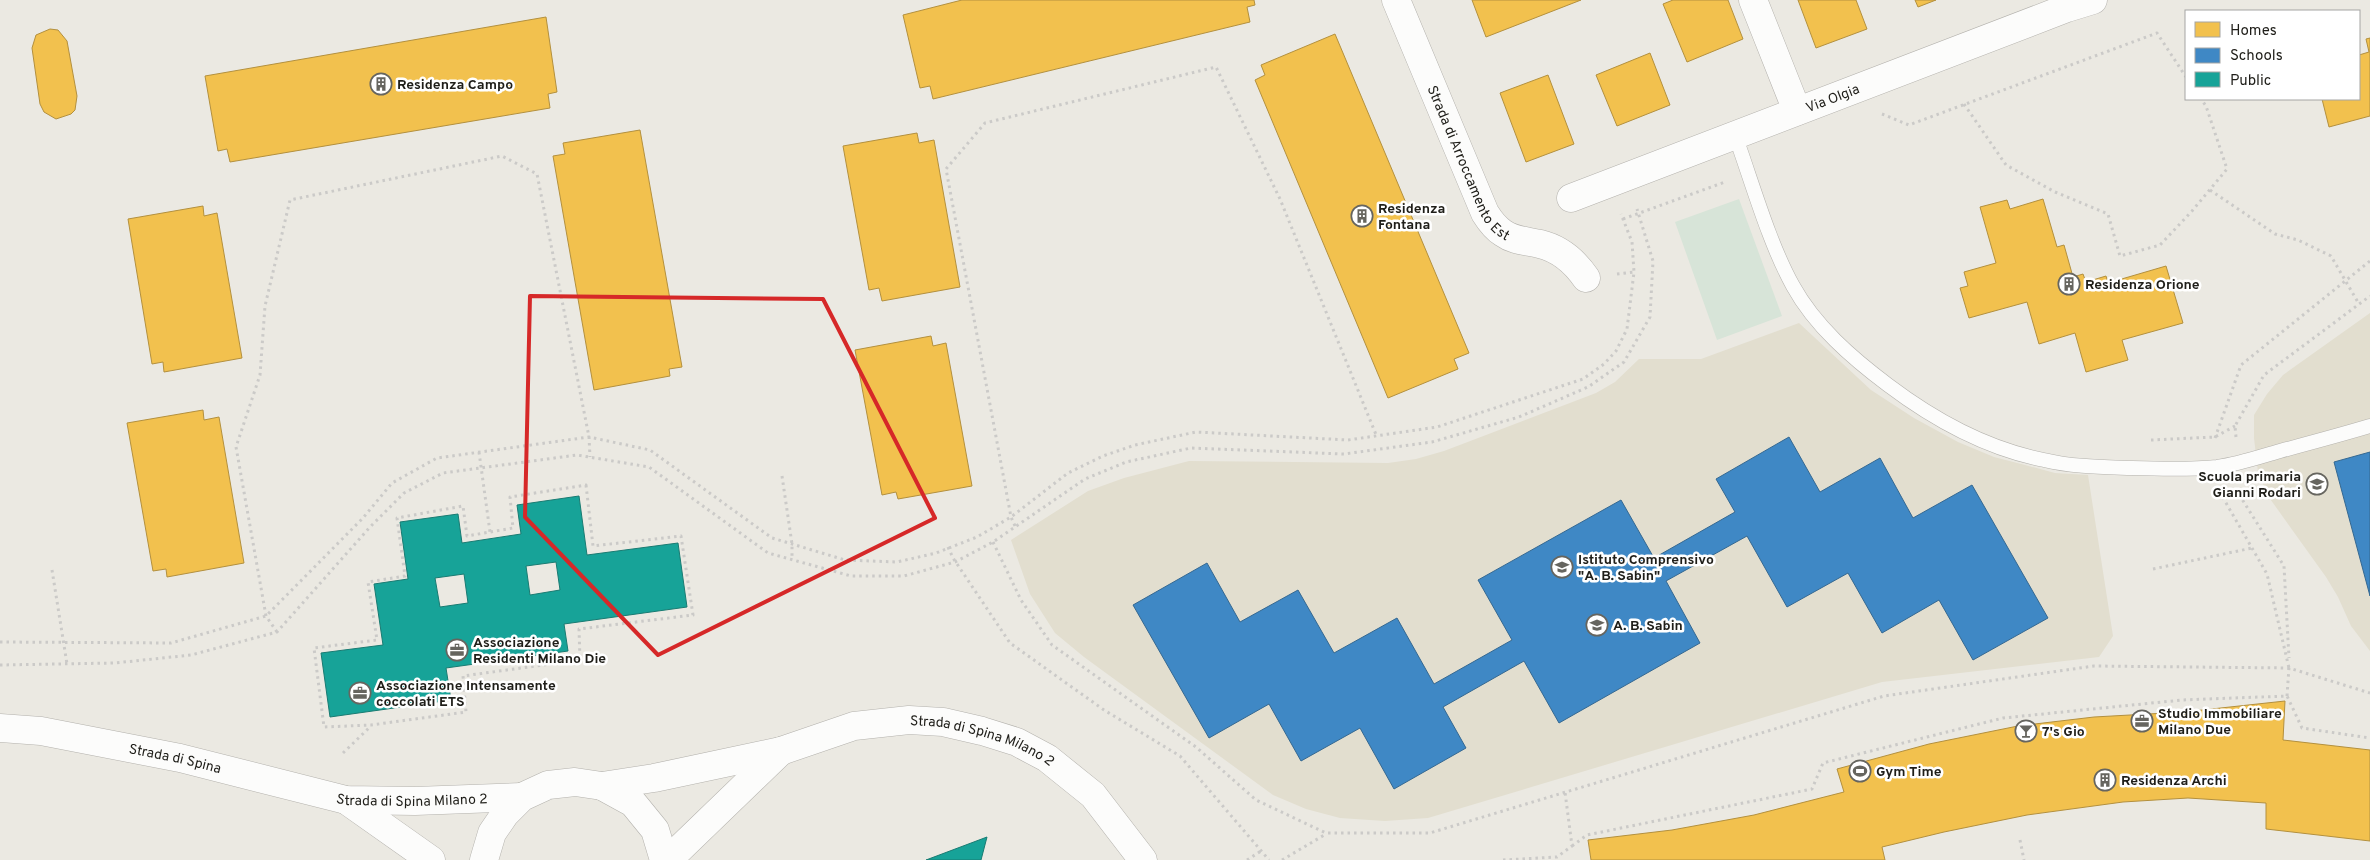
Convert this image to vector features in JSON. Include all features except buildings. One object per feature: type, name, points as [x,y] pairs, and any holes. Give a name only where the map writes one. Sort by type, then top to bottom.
[{"type":"street","name":"Strada di Arroccamento Est","points":[[1396,0],[1485,213],[1494,227],[1505,235],[1517,240],[1542,244],[1559,251],[1576,263],[1586,278]]},
{"type":"street","points":[[1753,0],[1797,111]]},
{"type":"street","name":"Via Olgia","points":[[1571,198],[2067,8],[2093,0]]},
{"type":"street","name":"Strada di Spina Milano 2","points":[[484,860],[492,834],[505,814],[522,798],[548,785],[575,782],[602,786],[654,778],[781,751],[854,726],[908,720],[944,722],[1017,742],[1047,758],[1093,795],[1143,860]]},
{"type":"street","name":"Strada di Spina","points":[[0,728],[41,731],[180,758],[346,800]]},
{"type":"street","name":"Strada di Spina Milano 2","points":[[668,860],[781,751]]},
{"type":"street","name":"Strada di Spina Milano 2","points":[[602,786],[633,803],[655,830],[664,860]]},
{"type":"street","name":"Strada di Spina Milano 2","points":[[346,800],[415,802],[522,798]]},
{"type":"street","name":"Strada di Spina Milano 2","points":[[346,800],[430,860]]},
{"type":"lane","points":[[1735,135],[1777,251],[1793,286],[1806,306],[1828,333],[1865,367],[1906,398],[1954,426],[2001,449],[2076,466],[2167,469],[2216,467],[2370,426]]},
{"type":"path","points":[[1838,96],[1909,125],[2156,33],[2185,76]]},
{"type":"path","points":[[1015,526],[1011,517],[946,169],[986,123],[1216,67],[1280,199],[1377,437]]},
{"type":"path","points":[[1964,104],[2006,165],[2055,192],[2108,214],[2120,256],[2160,245],[2227,170],[2206,106],[2202,100]]},
{"type":"path","points":[[278,632],[266,616],[236,447],[260,375],[265,306],[290,200],[502,156],[537,174],[589,437],[590,457]]},
{"type":"path","points":[[1623,219],[1749,173]]},
{"type":"path","points":[[0,665],[115,663],[191,655],[278,632],[370,527],[404,493],[443,473],[576,454],[649,467],[768,553],[851,576],[904,576],[955,562],[993,542],[1085,479],[1126,462],[1191,448],[1344,454],[1432,442],[1519,417],[1588,387],[1624,362],[1650,317],[1653,261],[1639,213],[1616,181]]},
{"type":"path","points":[[0,642],[171,643],[266,616],[363,518],[392,483],[437,458],[589,437],[650,450],[772,538],[845,560],[897,562],[936,553],[977,537],[1011,517],[1068,473],[1103,456],[1135,445],[1196,432],[1348,440],[1437,427],[1583,379],[1604,364],[1616,351],[1627,329],[1634,272],[1632,242],[1623,219],[1616,181]]},
{"type":"path","points":[[2210,190],[2275,234],[2298,240],[2331,256],[2359,304]]},
{"type":"path","points":[[2146,440],[2215,437],[2235,426]]},
{"type":"path","points":[[479,452],[490,532]]},
{"type":"path","points":[[782,476],[792,544],[792,560]]},
{"type":"path","points":[[586,484],[593,546],[681,536],[693,615],[579,629],[580,660],[463,676],[466,712],[371,725],[324,727],[314,648],[377,640],[368,582],[405,576],[397,518],[463,506],[467,536],[513,528],[510,497],[586,484]]},
{"type":"path","points":[[993,542],[1021,600],[1052,645],[1196,747],[1256,800],[1326,834],[1430,833],[1884,696],[2094,666],[2289,668],[2370,693]]},
{"type":"path","points":[[948,548],[955,562],[1010,643],[1104,710],[1180,756],[1269,860]]},
{"type":"path","points":[[2153,569],[2252,548]]},
{"type":"path","points":[[52,570],[67,664]]},
{"type":"path","points":[[2289,668],[2287,696],[2302,728],[2370,738]]},
{"type":"path","points":[[1503,860],[1557,857],[1587,834],[1812,789],[1823,763],[2003,718],[2182,700],[2287,696]]},
{"type":"path","points":[[343,753],[371,725]]},
{"type":"path","points":[[1565,792],[1572,846]]},
{"type":"path","points":[[1282,860],[1326,834]]},
{"type":"path","points":[[2020,840],[2024,860]]},
{"type":"path","points":[[1247,860],[1261,851]]},
{"type":"highlighted area","points":[[530,296],[823,299],[935,518],[658,655],[525,517]]},
{"type":"shaded area","points":[[1739,199],[1782,316],[1717,340],[1675,222]]},
{"type":"shaded area","name":"Scuola primaria Gianni Rodari","points":[[2370,313],[2370,651],[2351,626],[2338,597],[2326,577],[2268,496],[2258,472],[2254,438],[2254,415],[2267,394],[2283,375]]},
{"type":"shaded area","name":"Istituto Comprensivo \"A. B. Sabin\"","points":[[1799,323],[1871,390],[1914,418],[1958,442],[1994,457],[2055,473],[2088,475],[2113,636],[2099,657],[1882,682],[1428,818],[1385,821],[1340,818],[1306,809],[1273,795],[1084,657],[1055,633],[1030,594],[1011,540],[1088,491],[1124,478],[1189,461],[1388,463],[1416,459],[1444,451],[1596,393],[1615,382],[1639,359],[1701,359]]},
{"type":"place","name":"Residenza Campo","points":[[381,84]]},
{"type":"place","name":"Residenza Fontana","points":[[1362,216]]},
{"type":"place","name":"Residenza Orione","points":[[2069,284]]},
{"type":"place","name":"Scuola primaria Gianni Rodari","points":[[2317,484]]},
{"type":"place","name":"Istituto Comprensivo \"A. B. Sabin\"","points":[[1562,567]]},
{"type":"place","name":"A. B. Sabin","points":[[1597,625]]},
{"type":"place","name":"Associazione Residenti Milano Die","points":[[457,650]]},
{"type":"place","name":"Associazione Intensamente coccolati ETS","points":[[360,693]]},
{"type":"place","name":"Studio Immobiliare Milano Due","points":[[2142,721]]},
{"type":"place","name":"7's Gio","points":[[2026,731]]},
{"type":"place","name":"Gym Time","points":[[1860,771]]},
{"type":"place","name":"Residenza Archi","points":[[2105,780]]}]
